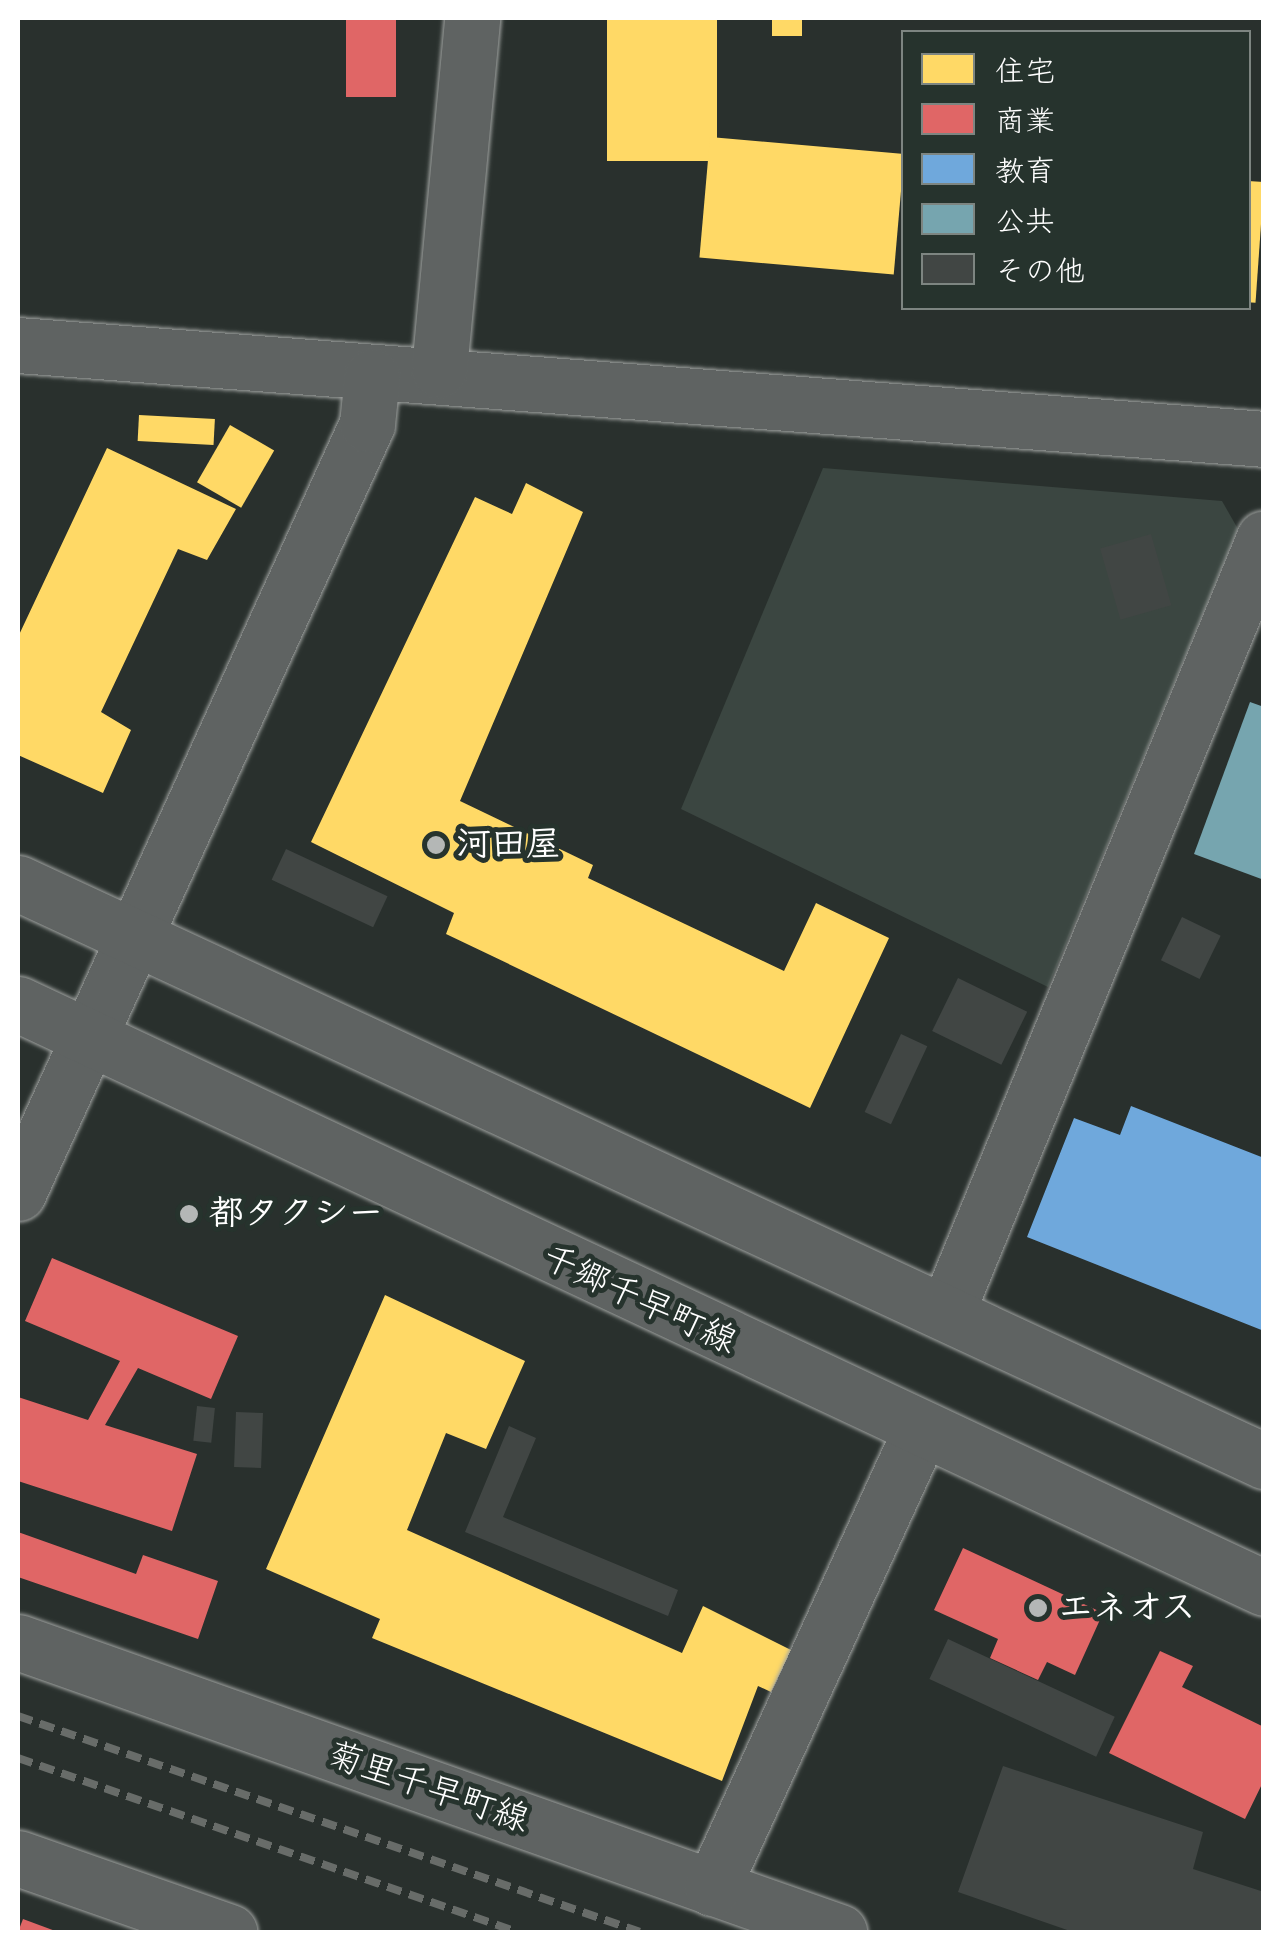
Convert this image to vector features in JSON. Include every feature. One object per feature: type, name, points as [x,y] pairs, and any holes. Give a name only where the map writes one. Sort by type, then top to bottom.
[{"type":"street","points":[[439,370],[472,18]]},
{"type":"street","points":[[18,345],[372,376],[439,370],[1264,439]]},
{"type":"street","points":[[18,1193],[367,424],[372,376]]},
{"type":"street","points":[[947,1312],[1264,538]]},
{"type":"street","points":[[18,883],[1264,1461]]},
{"type":"street","name":"千郷千早町線","points":[[18,1004],[919,1433],[1264,1588]]},
{"type":"street","points":[[712,1888],[919,1433]]},
{"type":"street","name":"菊里千早町線","points":[[18,1642],[840,1932]]},
{"type":"street","points":[[18,1858],[229,1932]]},
{"type":"shaded area","points":[[823,468],[1222,501],[1238,529],[1048,987],[681,809]]},
{"type":"building: 住宅","points":[[607,18],[717,18],[717,161],[607,161]]},
{"type":"building: 住宅","points":[[772,18],[802,18],[802,36],[772,36]]},
{"type":"building: 住宅","points":[[710,137],[901,154],[894,275],[699,258]]},
{"type":"building: 住宅","points":[[1251,181],[1264,182],[1256,303],[1251,303]]},
{"type":"building: 住宅","points":[[139,415],[215,419],[214,445],[138,441]]},
{"type":"building: 住宅","points":[[230,425],[274,450],[241,508],[197,482]]},
{"type":"building: 住宅","points":[[107,448],[236,509],[207,560],[178,549],[101,712],[131,730],[103,793],[18,755],[18,637]]},
{"type":"building: 住宅","points":[[526,483],[583,512],[460,801],[593,865],[588,878],[784,971],[816,903],[889,938],[810,1108],[446,934],[454,913],[311,842],[475,497],[512,514]]},
{"type":"building: 住宅","points":[[385,1295],[525,1361],[486,1449],[446,1433],[407,1530],[682,1653],[703,1606],[791,1650],[771,1692],[758,1686],[722,1781],[372,1638],[380,1619],[266,1569]]},
{"type":"building: 商業","points":[[346,18],[396,18],[396,97],[346,97]]},
{"type":"building: 商業","points":[[52,1258],[238,1336],[211,1399],[138,1368],[105,1425],[197,1454],[172,1531],[18,1481],[18,1397],[88,1420],[120,1361],[25,1321]]},
{"type":"building: 商業","points":[[18,1532],[136,1574],[143,1555],[218,1581],[198,1639],[18,1577]]},
{"type":"building: 商業","points":[[963,1548],[1103,1613],[1075,1675],[1047,1662],[1038,1680],[990,1658],[998,1639],[934,1610]]},
{"type":"building: 商業","points":[[1160,1651],[1193,1666],[1182,1687],[1264,1727],[1264,1780],[1245,1819],[1109,1753]]},
{"type":"building: 商業","points":[[23,1919],[58,1932],[18,1932]]},
{"type":"building: 教育","points":[[1131,1106],[1264,1158],[1264,1331],[1027,1237],[1074,1118],[1120,1135]]},
{"type":"building: 公共","points":[[1250,702],[1264,707],[1264,880],[1194,854]]},
{"type":"building: その他","points":[[1151,534],[1171,605],[1120,620],[1100,549]]},
{"type":"building: その他","points":[[286,849],[388,896],[373,927],[272,880]]},
{"type":"building: その他","points":[[1182,917],[1221,936],[1200,979],[1161,960]]},
{"type":"building: その他","points":[[958,978],[1027,1012],[1001,1065],[932,1031]]},
{"type":"building: その他","points":[[901,1034],[927,1046],[891,1124],[865,1112]]},
{"type":"building: その他","points":[[197,1406],[215,1408],[211,1443],[193,1441]]},
{"type":"building: その他","points":[[236,1412],[263,1413],[261,1468],[234,1467]]},
{"type":"building: その他","points":[[509,1426],[536,1438],[503,1517],[678,1590],[668,1616],[465,1532]]},
{"type":"building: その他","points":[[948,1639],[1115,1717],[1096,1757],[929,1679]]},
{"type":"building: その他","points":[[1003,1766],[1203,1832],[1193,1869],[1264,1892],[1264,1932],[1073,1932],[958,1892]]},
{"type":"railway","points":[[18,1716],[640,1932]]},
{"type":"railway","points":[[18,1758],[517,1932]]},
{"type":"place","name":"河田屋","points":[[436,845]]},
{"type":"place","name":"都タクシー","points":[[189,1214]]},
{"type":"place","name":"エネオス","points":[[1038,1608]]}]
